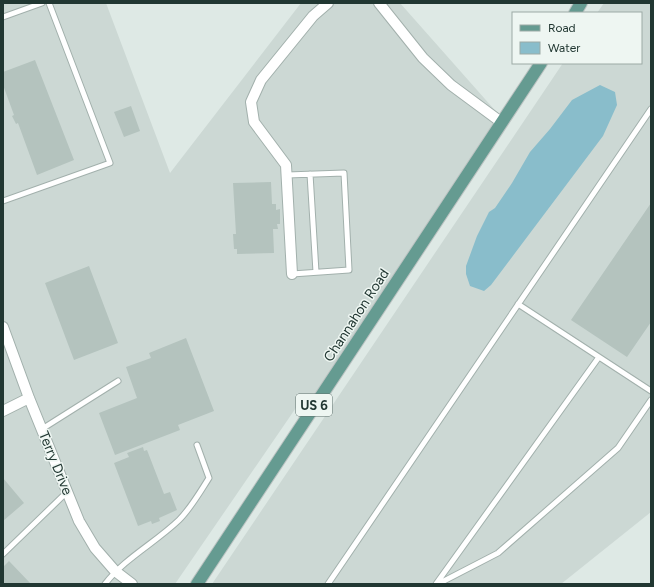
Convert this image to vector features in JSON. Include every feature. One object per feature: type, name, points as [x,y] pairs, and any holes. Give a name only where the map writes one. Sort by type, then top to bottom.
[{"type":"main road","points":[[575,12],[581,3]]},
{"type":"main road","name":"Channahon Road","points":[[197,584],[540,64]]},
{"type":"street","points":[[292,274],[286,165],[254,122],[251,102],[261,80],[314,16],[328,3]]},
{"type":"street","points":[[379,3],[423,58],[451,85],[501,122]]},
{"type":"street","name":"Terry Drive","points":[[3,327],[29,398],[79,521],[95,548],[115,571],[132,584]]},
{"type":"street","points":[[3,411],[29,398]]},
{"type":"lane","points":[[3,17],[42,3]]},
{"type":"lane","points":[[3,201],[110,163],[49,3]]},
{"type":"lane","points":[[328,584],[651,109]]},
{"type":"lane","points":[[287,175],[344,173],[349,270],[292,274]]},
{"type":"lane","points":[[310,174],[316,272]]},
{"type":"lane","points":[[518,304],[651,392]]},
{"type":"lane","points":[[437,584],[599,357]]},
{"type":"lane","points":[[42,429],[118,381]]},
{"type":"lane","points":[[437,584],[498,553],[618,448],[651,400]]},
{"type":"lane","points":[[105,584],[115,571],[179,520],[193,503],[209,478],[197,445]]},
{"type":"lane","points":[[3,554],[67,492]]},
{"type":"shaded area","points":[[3,3],[106,3],[170,173],[301,3],[400,3],[500,116],[309,406],[302,399],[175,584],[3,584]]},
{"type":"shaded area","points":[[604,3],[651,3],[651,512],[561,584],[212,584],[562,64],[642,64],[642,12],[598,12]]},
{"type":"water","points":[[600,85],[615,92],[617,105],[603,136],[491,285],[484,291],[470,286],[466,274],[466,266],[477,236],[489,212],[495,208],[530,152],[572,100]]},
{"type":"building","points":[[35,60],[74,160],[37,175],[18,123],[16,124],[12,116],[14,115],[3,85],[3,72]]},
{"type":"building","points":[[131,106],[140,131],[124,137],[114,112]]},
{"type":"building","points":[[271,182],[272,204],[276,204],[276,210],[280,209],[280,224],[277,224],[278,229],[273,229],[274,253],[237,254],[237,249],[234,249],[233,234],[236,234],[233,183]]},
{"type":"building","points":[[651,203],[651,322],[627,357],[571,320]]},
{"type":"building","points":[[89,266],[118,343],[74,360],[45,283]]},
{"type":"building","points":[[186,338],[214,411],[178,425],[180,430],[115,455],[99,413],[137,398],[126,367],[151,358],[149,353]]},
{"type":"building","points":[[143,447],[144,451],[147,450],[164,494],[170,492],[177,510],[159,518],[160,521],[152,524],[151,521],[138,526],[114,463],[129,457],[127,453]]},
{"type":"building","points":[[3,478],[24,503],[3,521]]},
{"type":"building","points":[[9,561],[31,584],[3,584],[3,567]]}]
